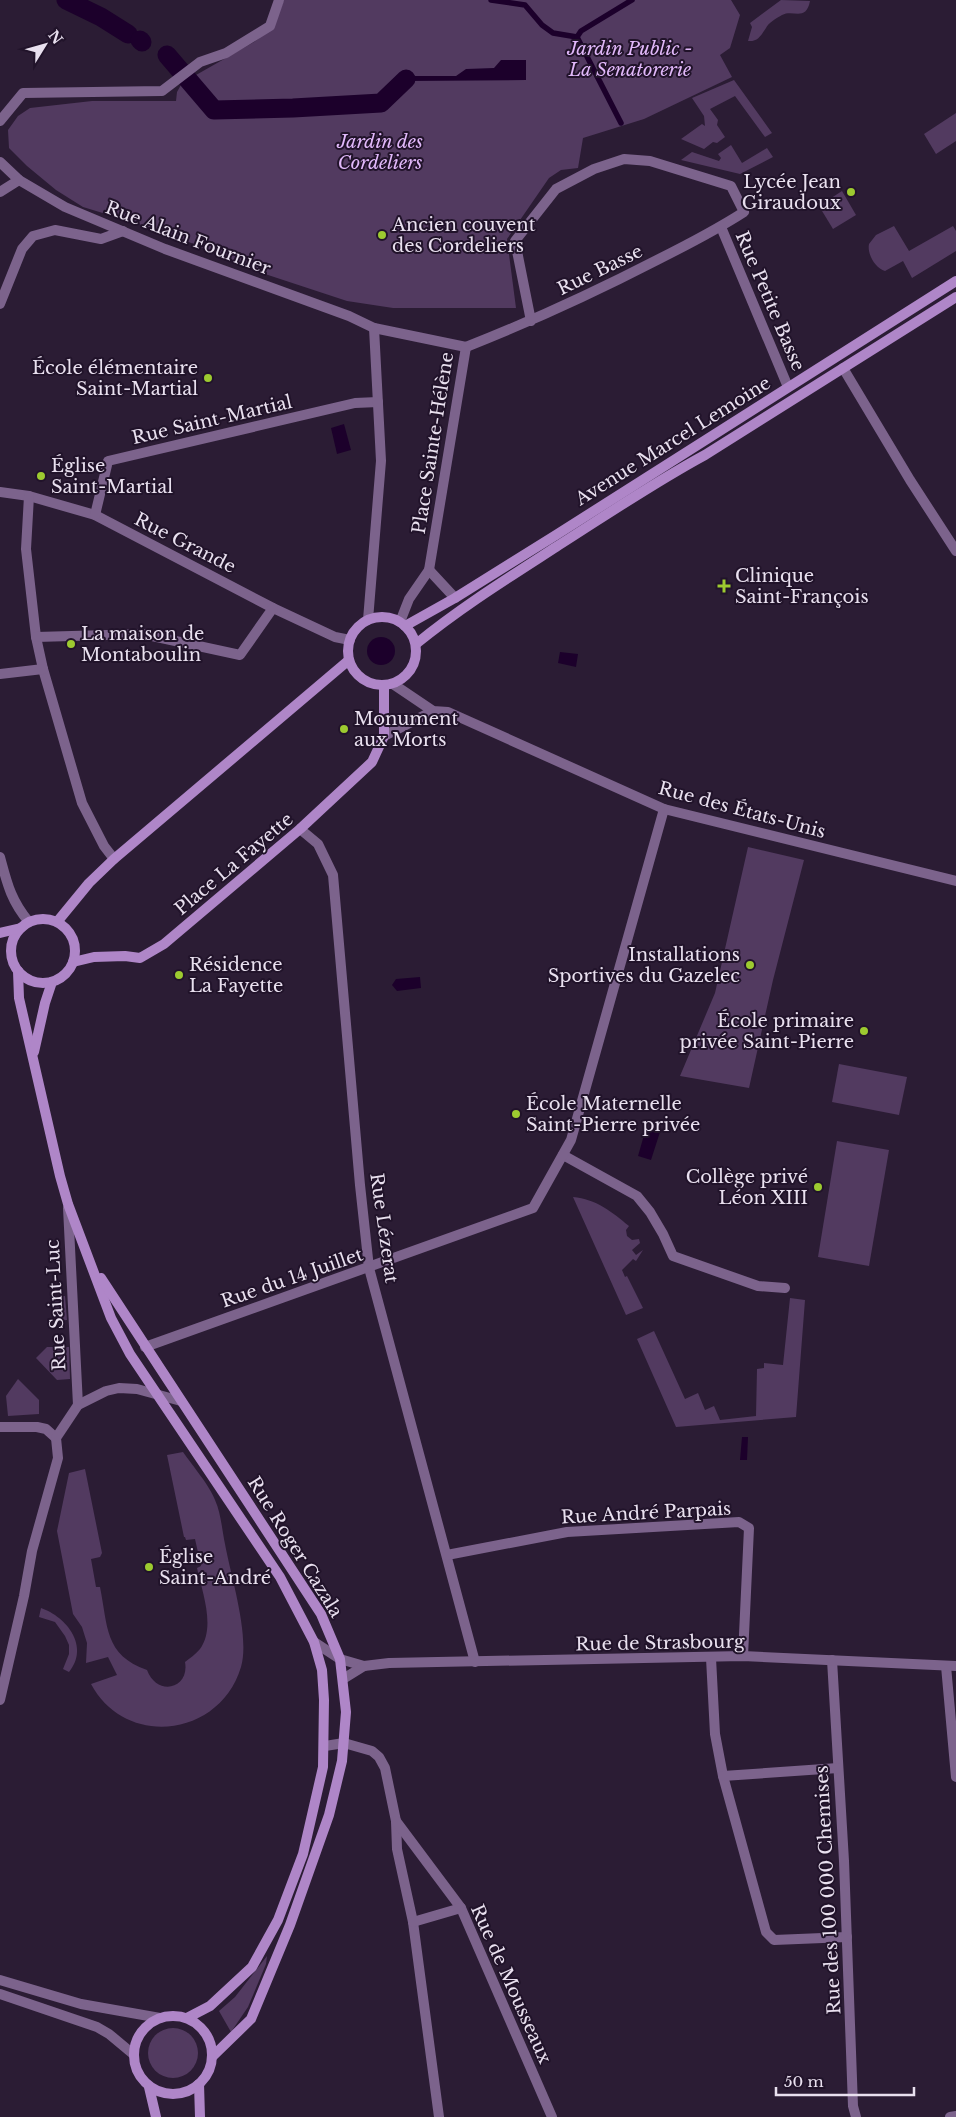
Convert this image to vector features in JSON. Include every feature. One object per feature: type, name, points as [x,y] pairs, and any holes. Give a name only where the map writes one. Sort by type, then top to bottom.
[{"type":"main road","name":"Avenue Marcel Lemoine","points":[[416,644],[438,625],[647,482],[698,444],[956,281]]},
{"type":"main road","name":"Avenue Marcel Lemoine","points":[[403,624],[455,598],[647,482],[705,455],[956,297]]},
{"type":"main road","points":[[698,444],[705,455]]},
{"type":"main road","points":[[384,617],[403,624],[414,638],[416,644],[414,664],[405,676],[389,685],[366,682],[358,676],[349,660],[348,650],[354,631],[368,620],[384,617]]},
{"type":"main road","points":[[57,922],[89,883],[114,859],[349,660]]},
{"type":"main road","name":"Place La Fayette","points":[[73,962],[94,957],[126,956],[140,958],[164,944],[300,829],[372,762],[384,736],[389,685]]},
{"type":"main road","points":[[0,933],[25,925],[48,919],[57,922],[65,927],[74,944],[76,953],[69,971],[52,982],[34,982],[18,971],[12,956],[13,941],[25,925]]},
{"type":"main road","points":[[0,952],[12,956]]},
{"type":"main road","name":"Rue Saint-Luc","points":[[18,971],[19,998],[68,1204],[110,1318],[130,1354]]},
{"type":"main road","name":"Rue Saint-Luc","points":[[33,1056],[45,1003],[52,982]]},
{"type":"main road","name":"Rue Saint-Luc","points":[[90,1260],[145,1346]]},
{"type":"main road","name":"Rue Roger Cazala","points":[[145,1346],[321,1614],[340,1659],[343,1679],[346,1712],[344,1743],[342,1761],[329,1815],[282,1944],[251,2019],[212,2057]]},
{"type":"main road","name":"Rue Roger Cazala","points":[[130,1354],[280,1577],[314,1642],[322,1670],[325,1746],[323,1767],[303,1854],[278,1920],[252,1967],[210,2006],[187,2018]]},
{"type":"main road","points":[[169,2016],[187,2018],[197,2024],[206,2034],[212,2057],[208,2072],[199,2084],[188,2092],[174,2094],[161,2093],[149,2087],[140,2078],[133,2054],[135,2042],[140,2032],[149,2023],[169,2016]]},
{"type":"main road","points":[[199,2084],[200,2117]]},
{"type":"main road","points":[[149,2087],[156,2117]]},
{"type":"street","points":[[0,121],[23,93],[162,91],[200,62],[226,54],[270,26],[279,0]]},
{"type":"street","name":"Rue Basse","points":[[466,347],[531,321],[631,274],[721,227],[744,212],[731,186],[650,161],[624,159],[594,169],[556,189],[515,241],[531,321]]},
{"type":"street","name":"Rue Alain Fournier","points":[[0,162],[19,180],[65,207],[122,232],[350,316],[374,328]]},
{"type":"street","points":[[0,192],[19,180]]},
{"type":"street","name":"Rue Petite Basse","points":[[721,227],[788,387]]},
{"type":"street","points":[[0,304],[22,249],[33,236],[55,230],[101,239],[122,232]]},
{"type":"street","points":[[368,620],[381,461],[374,328]]},
{"type":"street","name":"Place Sainte-Hélène","points":[[374,328],[466,347],[429,570],[409,598],[403,624]]},
{"type":"street","points":[[842,368],[910,480],[956,551]]},
{"type":"street","name":"Rue Saint-Martial","points":[[95,515],[108,461],[355,403],[378,402]]},
{"type":"street","name":"Rue Grande","points":[[0,492],[29,496],[95,515],[273,608],[335,636],[350,640]]},
{"type":"street","points":[[29,496],[26,549],[36,637],[42,669],[82,803],[104,846],[114,859]]},
{"type":"street","points":[[429,570],[455,598]]},
{"type":"street","points":[[36,637],[143,634],[240,655],[273,608]]},
{"type":"street","points":[[0,674],[42,669]]},
{"type":"street","name":"Rue des États-Unis","points":[[389,685],[433,711],[448,712],[664,810],[956,881]]},
{"type":"street","points":[[384,736],[433,711]]},
{"type":"street","name":"Rue du 14 Juillet","points":[[145,1346],[369,1268],[532,1208],[571,1140],[664,810]]},
{"type":"street","name":"Rue Lézerat","points":[[300,829],[318,844],[334,875],[360,1185],[369,1268],[475,1662]]},
{"type":"street","points":[[0,857],[3,876],[25,925]]},
{"type":"street","points":[[563,1155],[637,1196],[650,1212],[673,1256],[758,1286],[785,1288]]},
{"type":"street","name":"Rue Saint-Luc","points":[[68,1204],[78,1405]]},
{"type":"street","points":[[0,1700],[24,1596],[32,1551],[58,1458],[56,1438],[78,1405],[106,1391],[119,1388],[157,1394],[181,1401]]},
{"type":"street","points":[[0,1427],[37,1427],[46,1429],[56,1438]]},
{"type":"street","name":"Rue André Parpais","points":[[447,1555],[567,1532],[739,1522],[749,1528],[744,1656]]},
{"type":"street","name":"Rue de Strasbourg","points":[[314,1642],[340,1659],[364,1666],[389,1663],[744,1656],[951,1666]]},
{"type":"street","points":[[711,1658],[715,1734],[723,1776],[766,1932],[774,1940],[847,1938]]},
{"type":"street","name":"Rue des 100 000 Chemises","points":[[832,1660],[856,2117]]},
{"type":"street","name":"Rue de Strasbourg","points":[[343,1679],[364,1666]]},
{"type":"street","points":[[951,1666],[956,1777]]},
{"type":"street","points":[[325,1746],[344,1743],[372,1751],[379,1757],[385,1768],[396,1821],[397,1849],[413,1922],[439,2117]]},
{"type":"street","points":[[723,1776],[838,1768]]},
{"type":"street","name":"Rue de Mousseaux","points":[[396,1821],[461,1908],[552,2117]]},
{"type":"street","points":[[413,1922],[461,1908]]},
{"type":"street","points":[[0,1980],[80,2004],[160,2018]]},
{"type":"street","points":[[0,1994],[97,2027],[109,2034],[133,2054]]},
{"type":"street","points":[[950,2117],[956,2116]]},
{"type":"green space","name":"Jardin des Cordeliers","points":[[284,0],[731,0],[740,15],[730,48],[720,55],[732,77],[644,119],[583,138],[578,168],[561,170],[549,178],[507,239],[516,308],[393,308],[347,301],[265,274],[165,232],[83,207],[56,190],[9,148],[8,130],[18,116],[30,108],[92,101],[176,101],[177,92],[182,83],[254,42],[273,28]]},
{"type":"green space","points":[[781,0],[810,1],[808,7],[802,13],[782,15],[769,24],[757,39],[748,41],[752,27],[750,23]]},
{"type":"green space","points":[[734,80],[772,133],[765,137],[735,96],[710,109],[718,120],[717,125],[725,137],[717,143],[713,142],[704,149],[681,139],[702,124],[705,126],[704,116],[692,98]]},
{"type":"green space","points":[[956,113],[956,141],[936,154],[924,134]]},
{"type":"green space","points":[[731,145],[742,163],[767,148],[773,157],[740,174],[681,160],[692,152],[719,161],[721,158],[718,154]]},
{"type":"green space","points":[[842,191],[856,215],[833,229],[819,206]]},
{"type":"green space","points":[[894,226],[909,251],[953,226],[956,231],[956,251],[912,278],[903,261],[885,271],[872,260],[869,244],[876,235]]},
{"type":"green space","name":"Installations Sportives du Gazelec","points":[[748,847],[804,860],[773,980],[749,1088],[680,1076],[715,993]]},
{"type":"green space","points":[[839,1064],[907,1077],[899,1115],[832,1102]]},
{"type":"green space","points":[[837,1141],[889,1150],[869,1266],[818,1257]]},
{"type":"green space","points":[[573,1197],[589,1200],[610,1211],[629,1226],[626,1230],[627,1236],[632,1240],[639,1239],[640,1243],[632,1250],[636,1255],[643,1250],[636,1261],[633,1259],[622,1270],[643,1308],[626,1315]]},
{"type":"green space","points":[[65,1296],[67,1320],[56,1321],[54,1297]]},
{"type":"green space","points":[[790,1298],[805,1300],[796,1417],[676,1427],[637,1339],[654,1331],[685,1399],[698,1393],[705,1410],[714,1406],[720,1420],[756,1416],[757,1369],[764,1368],[764,1363],[783,1365]]},
{"type":"green space","points":[[47,1347],[69,1347],[70,1379],[57,1380],[36,1358]]},
{"type":"green space","points":[[18,1379],[39,1400],[39,1414],[8,1416],[6,1396]]},
{"type":"green space","points":[[183,1452],[209,1488],[219,1510],[239,1606],[243,1654],[241,1667],[230,1690],[214,1708],[194,1720],[171,1726],[148,1726],[126,1719],[107,1705],[91,1684],[117,1675],[108,1657],[86,1663],[87,1643],[82,1627],[73,1614],[57,1531],[69,1473],[85,1469],[102,1553],[100,1557],[91,1559],[96,1587],[100,1587],[110,1638],[123,1656],[133,1664],[147,1670],[152,1679],[158,1684],[172,1686],[178,1684],[183,1678],[185,1662],[200,1649],[205,1640],[207,1630],[206,1609],[197,1568],[201,1566],[195,1539],[186,1540],[184,1537],[167,1455]]},
{"type":"green space","points":[[41,1608],[59,1618],[73,1634],[77,1653],[75,1662],[69,1672],[63,1669],[69,1654],[69,1645],[55,1622],[39,1617]]},
{"type":"green space","points":[[267,1956],[266,1964],[248,2007],[231,2032],[219,2011],[235,1997]]},
{"type":"green space","points":[[168,2028],[178,2028],[191,2035],[198,2048],[198,2058],[191,2071],[178,2078],[168,2078],[159,2074],[152,2067],[148,2058],[148,2048],[152,2039],[159,2032]]},
{"type":"shaded area","points":[[501,60],[526,60],[526,80],[406,81],[406,76],[456,76],[466,69],[494,68]]},
{"type":"shaded area","points":[[344,424],[351,450],[337,454],[331,428]]},
{"type":"shaded area","points":[[381,637],[391,641],[395,651],[391,661],[381,665],[371,661],[367,651],[371,641]]},
{"type":"shaded area","points":[[560,652],[578,654],[576,667],[558,663]]},
{"type":"shaded area","points":[[420,977],[421,988],[397,991],[392,985],[396,979]]},
{"type":"shaded area","points":[[652,1126],[655,1126],[656,1131],[660,1132],[651,1160],[638,1156],[646,1128],[650,1129]]},
{"type":"shaded area","points":[[742,1437],[748,1437],[747,1460],[740,1460]]},
{"type":"waterway","points":[[66,0],[101,17],[128,34]]},
{"type":"waterway","points":[[491,0],[525,5],[542,25],[553,33],[577,37],[621,123]]},
{"type":"waterway","points":[[577,37],[581,31],[632,0]]},
{"type":"waterway","points":[[167,55],[214,110],[381,103],[406,79]]},
{"type":"place","name":"Lycée Jean Giraudoux","points":[[851,192]]},
{"type":"place","name":"Ancien couvent des Cordeliers","points":[[382,235]]},
{"type":"place","name":"École élémentaire Saint-Martial","points":[[208,378]]},
{"type":"place","name":"Église Saint-Martial","points":[[41,476]]},
{"type":"place","name":"Clinique Saint-François","points":[[724,586]]},
{"type":"place","name":"La maison de Montaboulin","points":[[71,644]]},
{"type":"place","name":"Monument aux Morts","points":[[344,729]]},
{"type":"place","name":"Installations Sportives du Gazelec","points":[[750,965]]},
{"type":"place","name":"Résidence La Fayette","points":[[179,975]]},
{"type":"place","name":"École primaire privée Saint-Pierre","points":[[864,1031]]},
{"type":"place","name":"École Maternelle Saint-Pierre privée","points":[[516,1114]]},
{"type":"place","name":"Collège privé Léon XIII","points":[[818,1187]]},
{"type":"place","name":"Église Saint-André","points":[[149,1567]]},
{"type":"park label","name":"Jardin Public - La Senatorerie","points":[[630,59]]}]
